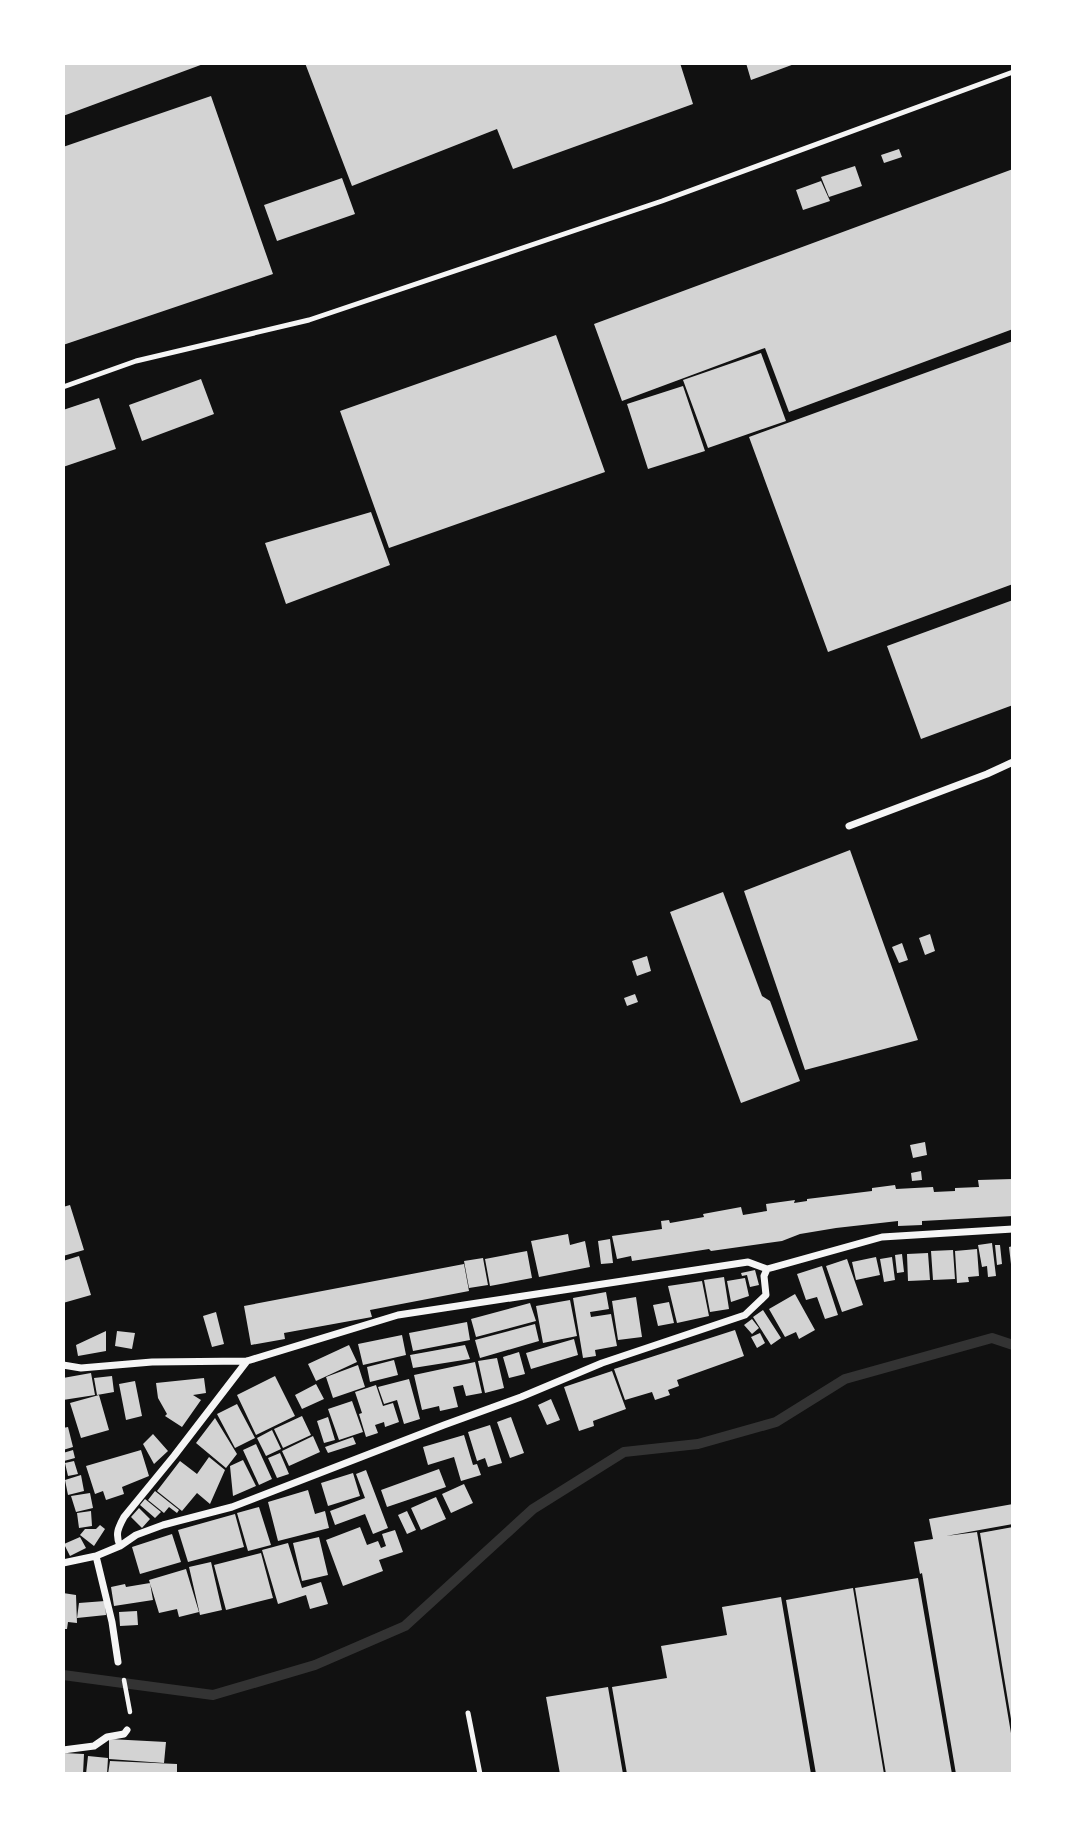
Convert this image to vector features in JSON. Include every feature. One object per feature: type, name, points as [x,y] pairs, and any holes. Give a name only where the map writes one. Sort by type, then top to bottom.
[{"type":"street","points":[[849,826],[987,775],[1013,762]]},
{"type":"street","points":[[63,1365],[81,1368],[152,1362],[247,1361],[398,1315],[748,1262],[767,1269],[883,1237],[1013,1229]]},
{"type":"street","points":[[63,1563],[96,1556],[120,1546],[136,1535],[163,1525],[232,1507],[521,1397],[602,1363],[745,1315],[766,1296],[764,1276],[767,1269]]},
{"type":"street","points":[[120,1546],[118,1528],[124,1517],[247,1361]]},
{"type":"street","points":[[96,1556],[112,1622],[118,1662]]},
{"type":"street","points":[[63,1750],[94,1746],[107,1737],[124,1734],[127,1730]]},
{"type":"lane","points":[[63,387],[136,361],[309,320],[662,201],[1013,72]]},
{"type":"lane","points":[[468,1713],[480,1774]]},
{"type":"path","points":[[118,1662],[128,1689],[130,1707],[127,1730]]},
{"type":"building","points":[[63,63],[206,63],[63,116]]},
{"type":"building","points":[[305,63],[680,63],[693,104],[513,169],[497,129],[352,186]]},
{"type":"building","points":[[746,63],[797,63],[751,80]]},
{"type":"building","points":[[211,96],[273,274],[63,345],[63,147]]},
{"type":"building","points":[[899,149],[902,157],[884,163],[881,155]]},
{"type":"building","points":[[855,166],[862,186],[829,197],[821,177]]},
{"type":"building","points":[[1013,169],[1013,329],[789,412],[765,348],[622,401],[594,324]]},
{"type":"building","points":[[342,178],[355,214],[277,241],[264,205]]},
{"type":"building","points":[[821,181],[830,201],[803,210],[796,190]]},
{"type":"building","points":[[556,335],[605,472],[389,548],[340,411]]},
{"type":"building","points":[[1013,341],[1013,584],[828,652],[749,437]]},
{"type":"building","points":[[761,353],[786,421],[708,448],[683,380]]},
{"type":"building","points":[[201,379],[214,414],[142,441],[129,405]]},
{"type":"building","points":[[683,386],[705,451],[648,469],[627,404]]},
{"type":"building","points":[[99,398],[116,449],[63,467],[63,410]]},
{"type":"building","points":[[371,512],[390,565],[286,604],[265,543]]},
{"type":"building","points":[[1013,600],[1013,705],[921,739],[887,646]]},
{"type":"building","points":[[850,850],[918,1040],[805,1070],[744,891]]},
{"type":"building","points":[[723,892],[762,996],[770,1001],[800,1081],[741,1103],[670,912]]},
{"type":"building","points":[[930,934],[935,951],[925,955],[919,938]]},
{"type":"building","points":[[902,943],[908,960],[899,963],[892,947]]},
{"type":"building","points":[[647,956],[651,971],[637,976],[632,961]]},
{"type":"building","points":[[635,994],[638,1002],[627,1006],[624,998]]},
{"type":"building","points":[[925,1142],[927,1155],[913,1158],[910,1145]]},
{"type":"building","points":[[921,1171],[922,1180],[912,1181],[911,1173]]},
{"type":"building","points":[[1013,1179],[1013,1216],[922,1221],[922,1225],[898,1226],[898,1221],[836,1228],[800,1234],[782,1241],[632,1261],[631,1256],[617,1259],[612,1236],[662,1229],[661,1221],[669,1220],[670,1223],[741,1207],[743,1215],[767,1211],[766,1204],[795,1200],[794,1203],[872,1191],[872,1188],[895,1185],[896,1189],[933,1187],[934,1192],[955,1191],[955,1188],[979,1187],[978,1180]]},
{"type":"building","points":[[70,1205],[84,1250],[63,1256],[63,1207]]},
{"type":"building","points":[[568,1234],[570,1245],[585,1241],[590,1267],[539,1277],[531,1241]]},
{"type":"building","points":[[610,1239],[613,1263],[601,1264],[598,1241]]},
{"type":"building","points":[[992,1243],[996,1276],[988,1277],[987,1266],[982,1267],[978,1245]]},
{"type":"building","points":[[995,1245],[1000,1245],[1002,1264],[997,1265]]},
{"type":"building","points":[[1013,1246],[1013,1264],[1011,1264],[1009,1247]]},
{"type":"building","points":[[977,1249],[979,1276],[968,1277],[969,1282],[957,1283],[955,1251]]},
{"type":"building","points":[[953,1250],[955,1279],[933,1280],[931,1251]]},
{"type":"building","points":[[527,1251],[532,1278],[490,1286],[485,1259]]},
{"type":"building","points":[[928,1253],[930,1280],[908,1281],[907,1254]]},
{"type":"building","points":[[902,1254],[904,1272],[897,1273],[895,1255]]},
{"type":"building","points":[[79,1256],[91,1295],[63,1303],[63,1261]]},
{"type":"building","points":[[876,1257],[880,1275],[856,1280],[852,1262]]},
{"type":"building","points":[[892,1257],[895,1280],[884,1282],[880,1259]]},
{"type":"building","points":[[483,1258],[488,1285],[469,1288],[464,1261]]},
{"type":"building","points":[[847,1259],[863,1305],[842,1312],[826,1266]]},
{"type":"building","points":[[464,1264],[469,1291],[370,1310],[372,1317],[284,1333],[285,1339],[251,1345],[244,1306]]},
{"type":"building","points":[[822,1266],[838,1315],[825,1319],[817,1297],[806,1300],[797,1274]]},
{"type":"building","points":[[755,1270],[759,1285],[750,1287],[747,1275],[742,1276],[741,1273]]},
{"type":"building","points":[[724,1277],[729,1309],[710,1312],[704,1280]]},
{"type":"building","points":[[745,1278],[749,1296],[731,1302],[727,1281]]},
{"type":"building","points":[[702,1281],[709,1316],[677,1323],[668,1286]]},
{"type":"building","points":[[606,1292],[609,1309],[590,1312],[591,1317],[611,1314],[617,1346],[595,1350],[596,1356],[583,1358],[573,1298]]},
{"type":"building","points":[[795,1294],[815,1330],[799,1339],[796,1332],[785,1337],[769,1309]]},
{"type":"building","points":[[636,1297],[642,1337],[618,1340],[612,1301]]},
{"type":"building","points":[[570,1300],[577,1336],[543,1343],[536,1306]]},
{"type":"building","points":[[669,1302],[674,1323],[658,1326],[653,1305]]},
{"type":"building","points":[[530,1303],[536,1321],[476,1337],[471,1319]]},
{"type":"building","points":[[763,1310],[781,1338],[771,1345],[753,1317]]},
{"type":"building","points":[[216,1312],[224,1344],[212,1347],[203,1316]]},
{"type":"building","points":[[752,1319],[759,1328],[752,1334],[744,1325]]},
{"type":"building","points":[[467,1322],[470,1340],[413,1351],[409,1333]]},
{"type":"building","points":[[535,1324],[539,1341],[480,1358],[475,1340]]},
{"type":"building","points":[[735,1330],[744,1356],[677,1380],[679,1386],[668,1390],[670,1395],[655,1400],[652,1392],[625,1400],[614,1369]]},
{"type":"building","points":[[106,1331],[106,1351],[78,1356],[76,1345]]},
{"type":"building","points":[[117,1331],[135,1333],[132,1349],[115,1346]]},
{"type":"building","points":[[760,1333],[765,1343],[757,1348],[751,1337]]},
{"type":"building","points":[[402,1335],[406,1355],[363,1365],[358,1344]]},
{"type":"building","points":[[574,1339],[578,1355],[531,1369],[526,1353]]},
{"type":"building","points":[[349,1345],[357,1362],[316,1381],[308,1364]]},
{"type":"building","points":[[465,1345],[470,1359],[413,1368],[410,1355]]},
{"type":"building","points":[[519,1352],[525,1374],[509,1378],[503,1357]]},
{"type":"building","points":[[497,1358],[504,1388],[485,1393],[478,1361]]},
{"type":"building","points":[[394,1360],[398,1375],[370,1382],[367,1367]]},
{"type":"building","points":[[475,1362],[482,1393],[466,1396],[463,1385],[453,1387],[458,1407],[440,1411],[439,1406],[422,1410],[414,1375]]},
{"type":"building","points":[[358,1365],[365,1387],[333,1398],[326,1377]]},
{"type":"building","points":[[612,1371],[626,1409],[593,1421],[594,1426],[579,1431],[564,1387]]},
{"type":"building","points":[[91,1373],[95,1395],[63,1400],[63,1378]]},
{"type":"building","points":[[112,1376],[114,1392],[97,1395],[94,1378]]},
{"type":"building","points":[[275,1376],[295,1416],[256,1435],[237,1395]]},
{"type":"building","points":[[204,1378],[206,1393],[193,1395],[201,1400],[182,1427],[165,1416],[167,1414],[158,1398],[156,1383]]},
{"type":"building","points":[[409,1379],[420,1419],[404,1424],[397,1400],[384,1404],[378,1387]]},
{"type":"building","points":[[135,1381],[142,1416],[126,1420],[119,1384]]},
{"type":"building","points":[[316,1384],[324,1399],[302,1409],[295,1395]]},
{"type":"building","points":[[376,1385],[383,1406],[393,1403],[399,1422],[385,1427],[384,1422],[375,1425],[378,1433],[366,1437],[355,1392]]},
{"type":"building","points":[[99,1395],[109,1430],[81,1438],[70,1403]]},
{"type":"building","points":[[551,1399],[560,1420],[547,1425],[538,1405]]},
{"type":"building","points":[[352,1401],[363,1432],[339,1440],[328,1409]]},
{"type":"building","points":[[237,1404],[255,1438],[235,1448],[217,1414]]},
{"type":"building","points":[[302,1416],[311,1435],[283,1448],[274,1429]]},
{"type":"building","points":[[328,1417],[335,1440],[324,1443],[317,1421]]},
{"type":"building","points":[[511,1417],[524,1453],[510,1458],[497,1422]]},
{"type":"building","points":[[215,1418],[237,1454],[226,1468],[196,1443]]},
{"type":"building","points":[[490,1425],[502,1463],[488,1467],[485,1458],[477,1461],[468,1432]]},
{"type":"building","points":[[68,1427],[73,1447],[63,1450],[63,1428]]},
{"type":"building","points":[[272,1430],[281,1449],[266,1456],[257,1438]]},
{"type":"building","points":[[153,1434],[168,1451],[154,1464],[143,1444]]},
{"type":"building","points":[[464,1435],[473,1465],[477,1464],[481,1475],[461,1481],[454,1457],[428,1465],[423,1447]]},
{"type":"building","points":[[313,1436],[320,1452],[289,1466],[282,1451]]},
{"type":"building","points":[[353,1437],[356,1444],[328,1453],[325,1447]]},
{"type":"building","points":[[256,1444],[272,1479],[259,1485],[243,1450]]},
{"type":"building","points":[[73,1450],[75,1458],[64,1461],[63,1453]]},
{"type":"building","points":[[141,1450],[149,1476],[122,1487],[124,1494],[106,1500],[103,1491],[95,1494],[86,1466]]},
{"type":"building","points":[[280,1453],[289,1474],[277,1478],[268,1458]]},
{"type":"building","points":[[209,1457],[225,1470],[210,1504],[197,1493],[182,1511],[157,1491],[180,1461],[197,1474]]},
{"type":"building","points":[[243,1460],[256,1486],[233,1496],[230,1466]]},
{"type":"building","points":[[74,1461],[78,1474],[68,1476],[65,1463]]},
{"type":"building","points":[[439,1469],[446,1487],[387,1507],[381,1490]]},
{"type":"building","points":[[366,1470],[388,1528],[373,1534],[365,1514],[335,1525],[330,1511],[365,1498],[356,1474]]},
{"type":"building","points":[[353,1473],[360,1496],[328,1506],[321,1483]]},
{"type":"building","points":[[81,1475],[84,1491],[68,1495],[65,1480]]},
{"type":"building","points":[[464,1484],[473,1503],[451,1513],[442,1494]]},
{"type":"building","points":[[308,1490],[315,1514],[325,1511],[329,1528],[278,1541],[268,1502]]},
{"type":"building","points":[[155,1491],[179,1510],[177,1513],[169,1507],[164,1513],[148,1500]]},
{"type":"building","points":[[90,1493],[93,1508],[76,1512],[71,1496]]},
{"type":"building","points":[[436,1497],[446,1519],[421,1530],[411,1508]]},
{"type":"building","points":[[145,1499],[161,1512],[155,1518],[140,1505]]},
{"type":"building","points":[[1013,1504],[1013,1524],[946,1536],[977,1532],[1013,1745],[1013,1774],[956,1774],[922,1573],[920,1574],[914,1542],[933,1539],[929,1519]]},
{"type":"building","points":[[259,1507],[271,1545],[248,1551],[237,1513]]},
{"type":"building","points":[[139,1508],[150,1519],[142,1528],[131,1517]]},
{"type":"building","points":[[91,1511],[92,1526],[79,1528],[77,1513]]},
{"type":"building","points":[[407,1511],[416,1530],[407,1534],[398,1515]]},
{"type":"building","points":[[235,1514],[244,1547],[188,1562],[178,1530]]},
{"type":"building","points":[[100,1525],[105,1529],[94,1546],[80,1535],[85,1529],[96,1529]]},
{"type":"building","points":[[360,1527],[367,1545],[378,1541],[381,1548],[386,1546],[382,1534],[395,1530],[403,1552],[379,1560],[383,1571],[343,1586],[326,1540]]},
{"type":"building","points":[[1013,1527],[1013,1725],[1012,1725],[980,1533]]},
{"type":"building","points":[[172,1534],[181,1562],[140,1574],[132,1547]]},
{"type":"building","points":[[80,1537],[86,1548],[70,1556],[64,1544]]},
{"type":"building","points":[[319,1537],[328,1575],[302,1581],[293,1543]]},
{"type":"building","points":[[288,1543],[302,1588],[321,1582],[328,1604],[310,1609],[306,1595],[278,1604],[262,1550]]},
{"type":"building","points":[[261,1553],[273,1598],[226,1610],[214,1565]]},
{"type":"building","points":[[211,1562],[222,1610],[200,1615],[189,1567]]},
{"type":"building","points":[[186,1569],[199,1612],[179,1617],[177,1609],[159,1613],[149,1580]]},
{"type":"building","points":[[918,1578],[952,1774],[886,1774],[855,1588]]},
{"type":"building","points":[[150,1583],[153,1600],[114,1606],[111,1587]]},
{"type":"building","points":[[853,1588],[884,1774],[816,1774],[786,1600]]},
{"type":"building","points":[[63,1593],[76,1595],[77,1623],[68,1622],[67,1629],[63,1629]]},
{"type":"building","points":[[781,1597],[811,1774],[627,1774],[612,1687],[667,1678],[661,1646],[727,1635],[722,1607]]},
{"type":"building","points":[[105,1601],[106,1615],[77,1618],[79,1603]]},
{"type":"building","points":[[137,1611],[138,1625],[120,1626],[119,1612]]},
{"type":"building","points":[[608,1687],[623,1774],[560,1774],[546,1697]]},
{"type":"building","points":[[109,1739],[166,1742],[164,1763],[109,1759]]},
{"type":"building","points":[[63,1753],[84,1754],[83,1774],[63,1774]]},
{"type":"building","points":[[88,1756],[108,1758],[107,1774],[86,1774]]},
{"type":"building","points":[[110,1761],[177,1764],[177,1774],[108,1774]]},
{"type":"waterway","points":[[63,1675],[213,1695],[315,1665],[405,1626],[533,1509],[624,1452],[698,1444],[776,1422],[845,1379],[992,1338],[1013,1345]]}]
